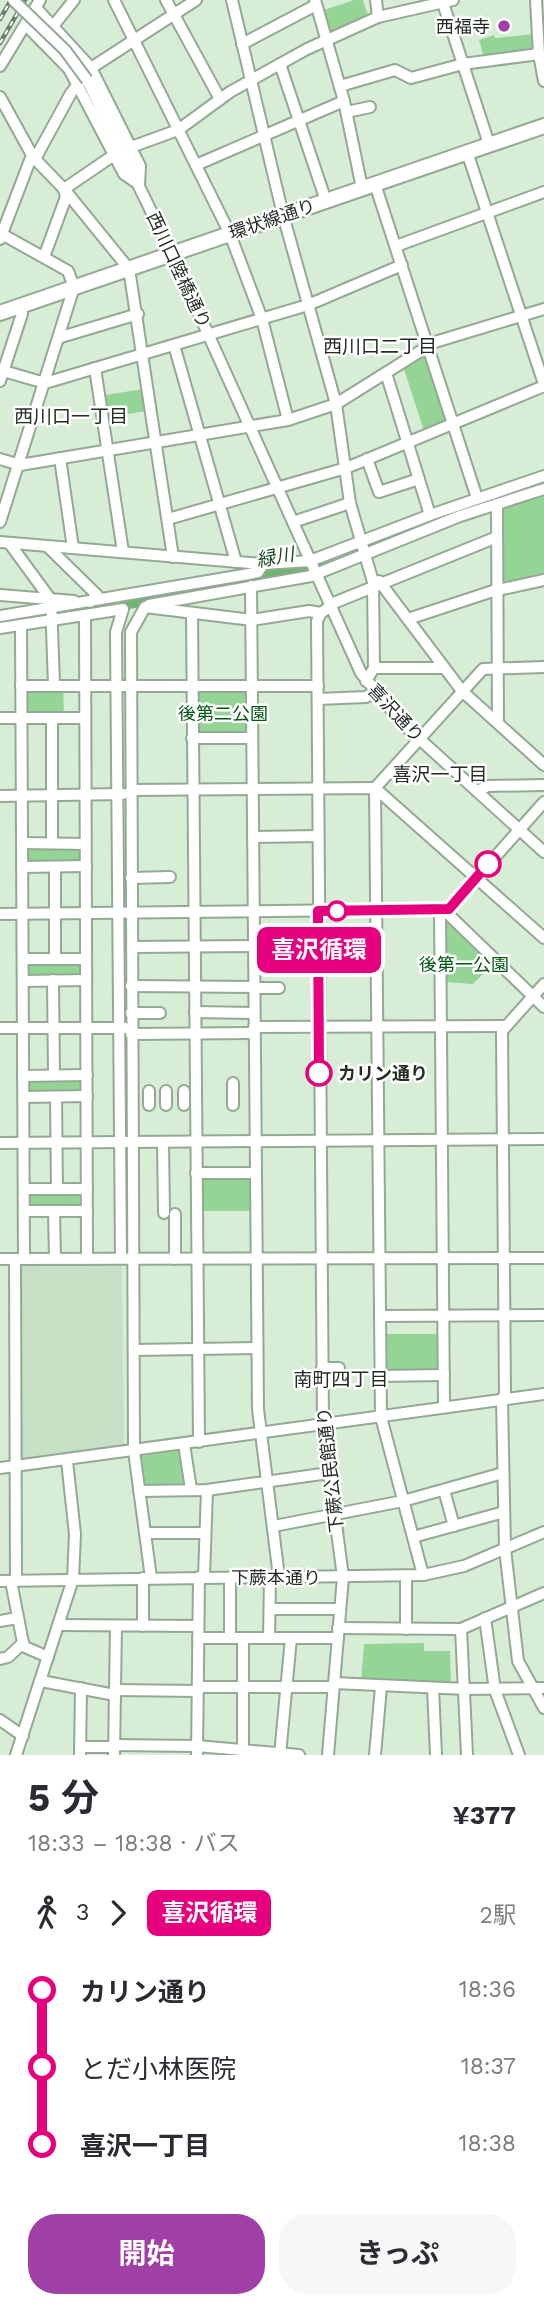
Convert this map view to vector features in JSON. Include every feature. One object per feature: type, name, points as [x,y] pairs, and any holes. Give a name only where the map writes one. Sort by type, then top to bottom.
[{"type":"main road","name":"環状線通り","points":[[0,313],[544,126]]},
{"type":"street","name":"西川口陸橋通り","points":[[13,0],[65,50],[139,185],[316,574]]},
{"type":"street","points":[[54,25],[74,0]]},
{"type":"street","points":[[114,0],[230,234],[262,319],[288,420]]},
{"type":"street","points":[[166,0],[220,99]]},
{"type":"street","points":[[0,522],[61,337],[74,287],[68,271],[1,235],[34,157],[91,68],[196,0]]},
{"type":"street","points":[[232,0],[283,215],[336,404],[350,503],[364,553],[377,585],[408,619],[462,691],[544,765]]},
{"type":"street","points":[[376,0],[378,17]]},
{"type":"street","points":[[536,0],[539,54],[544,81]]},
{"type":"street","points":[[131,147],[178,130],[220,99],[327,40],[378,17],[446,1],[489,144]]},
{"type":"street","points":[[242,44],[316,2],[368,186],[396,246],[477,498]]},
{"type":"street","points":[[0,66],[38,4],[91,68],[140,166],[139,185]]},
{"type":"street","points":[[26,25],[82,82],[124,174],[139,185]]},
{"type":"street","points":[[340,86],[395,70],[411,78],[463,64],[539,54]]},
{"type":"street","points":[[280,64],[326,201]]},
{"type":"street","points":[[0,97],[34,157],[64,189],[129,269],[138,314],[173,557]]},
{"type":"street","points":[[196,165],[300,120],[345,106],[370,107]]},
{"type":"street","points":[[0,122],[9,114]]},
{"type":"street","points":[[168,519],[346,468],[544,385],[467,152]]},
{"type":"street","points":[[64,189],[114,155]]},
{"type":"street","points":[[44,257],[66,197],[64,189]]},
{"type":"street","points":[[396,246],[544,192]]},
{"type":"street","points":[[21,305],[22,314],[1,374],[45,383],[308,305],[402,265]]},
{"type":"street","points":[[0,459],[20,465],[288,420],[336,404],[430,346],[544,309]]},
{"type":"street","points":[[61,337],[138,314]]},
{"type":"street","points":[[174,345],[236,562]]},
{"type":"street","points":[[95,368],[123,552]]},
{"type":"street","points":[[386,373],[430,515]]},
{"type":"street","points":[[60,458],[73,548]]},
{"type":"street","points":[[367,459],[379,492],[419,479]]},
{"type":"street","points":[[5,543],[262,564],[310,561],[364,553],[430,515],[544,476]]},
{"type":"street","points":[[143,1626],[147,1578],[145,1533],[134,1451],[131,632],[145,607],[316,574],[364,553],[544,489]]},
{"type":"street","points":[[293,522],[350,503]]},
{"type":"street","points":[[497,504],[498,723]]},
{"type":"street","points":[[145,607],[252,620],[326,610],[377,585],[497,537]]},
{"type":"street","points":[[5,543],[52,610],[54,685]]},
{"type":"street","points":[[48,547],[97,595],[93,602]]},
{"type":"street","points":[[0,616],[52,610],[248,575],[258,572],[262,564]]},
{"type":"street","name":"喜沢通り","points":[[316,574],[326,610],[374,692],[419,740],[544,852]]},
{"type":"street","points":[[408,619],[497,590],[544,580]]},
{"type":"street","points":[[366,681],[374,668],[377,585]]},
{"type":"street","points":[[251,586],[258,1434],[274,1525],[270,1637]]},
{"type":"street","points":[[0,595],[52,610],[85,615],[123,609],[116,632],[121,1257]]},
{"type":"street","points":[[0,628],[21,626],[52,610]]},
{"type":"street","points":[[319,1141],[317,621],[326,610]]},
{"type":"street","points":[[192,613],[199,1442]]},
{"type":"street","points":[[85,615],[87,1257]]},
{"type":"street","points":[[21,626],[24,1211],[9,1581],[25,1647],[48,1657]]},
{"type":"street","points":[[423,1575],[381,1416],[375,789],[483,668],[544,667]]},
{"type":"street","points":[[374,668],[444,668]]},
{"type":"street","points":[[22,686],[318,686]]},
{"type":"street","points":[[318,699],[366,697],[374,692]]},
{"type":"street","points":[[0,718],[84,718]]},
{"type":"street","points":[[52,718],[52,843]]},
{"type":"street","points":[[192,738],[253,738]]},
{"type":"street","points":[[477,791],[488,786],[544,785]]},
{"type":"street","points":[[0,796],[118,794],[193,789],[375,789],[544,938]]},
{"type":"street","points":[[0,914],[444,909],[544,802]]},
{"type":"street","points":[[253,837],[318,836]]},
{"type":"street","points":[[23,843],[85,844]]},
{"type":"street","points":[[22,867],[86,866]]},
{"type":"street","points":[[55,867],[55,959]]},
{"type":"street","points":[[131,878],[170,877]]},
{"type":"street","points":[[444,909],[544,1007]]},
{"type":"street","points":[[444,909],[444,1408]]},
{"type":"street","points":[[132,947],[153,941],[173,941],[194,946],[254,946]]},
{"type":"street","points":[[23,959],[86,959]]},
{"type":"street","points":[[23,981],[86,980]]},
{"type":"street","points":[[53,981],[54,1075]]},
{"type":"street","points":[[544,984],[502,1031],[505,1394],[502,1400],[505,1549],[518,1661],[540,1689],[544,1708]]},
{"type":"street","points":[[131,986],[279,988]]},
{"type":"street","points":[[131,1013],[160,1013]]},
{"type":"street","points":[[195,1013],[254,1013]]},
{"type":"street","points":[[0,1028],[119,1028],[195,1034],[319,1027],[506,1026]]},
{"type":"street","points":[[23,1076],[87,1075]]},
{"type":"street","points":[[233,1083],[233,1105]]},
{"type":"street","points":[[149,1091],[149,1105]]},
{"type":"street","points":[[166,1091],[166,1105]]},
{"type":"street","points":[[184,1091],[184,1105]]},
{"type":"street","points":[[23,1097],[87,1096]]},
{"type":"street","points":[[56,1097],[57,1189]]},
{"type":"street","points":[[0,1143],[544,1139]]},
{"type":"street","name":"下蕨公民館通り","points":[[319,1141],[323,1425],[343,1577],[328,1755]]},
{"type":"street","points":[[163,1143],[175,1259]]},
{"type":"street","points":[[196,1173],[255,1173]]},
{"type":"street","points":[[24,1189],[87,1189]]},
{"type":"street","points":[[24,1211],[87,1211]]},
{"type":"street","points":[[54,1211],[55,1258]]},
{"type":"street","points":[[0,1259],[121,1257],[256,1261],[544,1258]]},
{"type":"street","points":[[380,1316],[544,1315]]},
{"type":"street","points":[[134,1350],[257,1348]]},
{"type":"street","points":[[322,1368],[339,1368]]},
{"type":"street","points":[[380,1376],[444,1375]]},
{"type":"street","points":[[0,1468],[544,1395]]},
{"type":"street","points":[[184,1444],[191,1489]]},
{"type":"street","points":[[16,1755],[73,1579],[75,1534],[67,1461]]},
{"type":"street","points":[[139,1491],[207,1490],[329,1473]]},
{"type":"street","points":[[274,1525],[403,1501],[503,1473]]},
{"type":"street","points":[[197,1751],[198,1632],[207,1490]]},
{"type":"street","points":[[444,1490],[454,1526]]},
{"type":"street","points":[[413,1537],[504,1512]]},
{"type":"street","name":"下蕨本通り","points":[[9,1581],[406,1577],[464,1566],[544,1532]]},
{"type":"street","points":[[145,1533],[205,1533]]},
{"type":"street","points":[[406,1577],[406,1629]]},
{"type":"street","points":[[230,1578],[230,1638]]},
{"type":"street","points":[[59,1625],[143,1626],[243,1639],[406,1629],[461,1629],[544,1593]]},
{"type":"street","points":[[270,1609],[339,1609]]},
{"type":"street","points":[[0,1621],[18,1618]]},
{"type":"street","points":[[485,1618],[495,1690],[519,1755]]},
{"type":"street","points":[[114,1749],[116,1626]]},
{"type":"street","points":[[461,1629],[466,1689],[467,1755]]},
{"type":"street","points":[[281,1754],[291,1638]]},
{"type":"street","points":[[243,1639],[243,1753]]},
{"type":"street","points":[[0,1659],[8,1657],[23,1643]]},
{"type":"street","points":[[41,1681],[170,1697],[198,1689],[334,1685],[540,1689]]},
{"type":"street","points":[[375,1755],[381,1687]]},
{"type":"street","points":[[81,1688],[80,1751],[114,1749],[299,1755]]},
{"type":"street","points":[[433,1688],[436,1755]]},
{"type":"street","points":[[0,1720],[23,1736]]},
{"type":"shaded area","points":[[122,1263],[124,1445],[22,1460],[19,1267],[21,1264]]},
{"type":"green space","points":[[354,0],[363,0],[369,18],[331,35],[327,31],[321,11]]},
{"type":"green space","points":[[533,34],[534,51],[484,57],[479,40],[494,35],[495,38]]},
{"type":"green space","points":[[425,356],[430,359],[448,419],[424,431],[404,369]]},
{"type":"green space","points":[[143,389],[146,411],[109,417],[106,395]]},
{"type":"green space","points":[[544,493],[544,574],[502,583],[501,507]]},
{"type":"green space","points":[[25,688],[63,688],[64,715],[25,715]]},
{"type":"green space","name":"後第二公園","points":[[248,689],[249,735],[198,737],[198,690]]},
{"type":"green space","points":[[27,848],[82,848],[82,862],[27,862]]},
{"type":"green space","name":"後第一公園","points":[[444,919],[493,964],[473,984],[445,982]]},
{"type":"green space","points":[[81,962],[82,976],[27,976],[26,963]]},
{"type":"green space","points":[[82,1077],[83,1092],[28,1092],[28,1079]]},
{"type":"green space","points":[[200,1177],[252,1177],[253,1208],[250,1211],[204,1211],[200,1208]]},
{"type":"green space","points":[[82,1191],[84,1207],[27,1208],[28,1192]]},
{"type":"green space","points":[[383,1334],[440,1334],[440,1371],[386,1374]]},
{"type":"green space","points":[[181,1448],[187,1486],[142,1487],[137,1457]]},
{"type":"green space","points":[[424,1643],[424,1651],[450,1651],[451,1686],[361,1682],[364,1644]]},
{"type":"waterway","name":"緑川","points":[[377,544],[440,518],[544,482]]},
{"type":"waterway","name":"緑川","points":[[15,621],[325,566]]},
{"type":"railway","points":[[0,19],[11,0]]},
{"type":"railway","points":[[0,43],[25,0]]},
{"type":"bus line","name":"喜沢循環","points":[[319,1073],[318,911],[449,909],[488,864]]},
{"type":"place","name":"西福寺","points":[[504,26]]},
{"type":"place","name":"カリン通り","points":[[319,1073]]},
{"type":"district","name":"西川口二丁目","points":[[380,346]]},
{"type":"district","name":"西川口一丁目","points":[[71,416]]},
{"type":"district","name":"喜沢一丁目","points":[[440,774]]},
{"type":"district","name":"南町四丁目","points":[[341,1379]]}]
